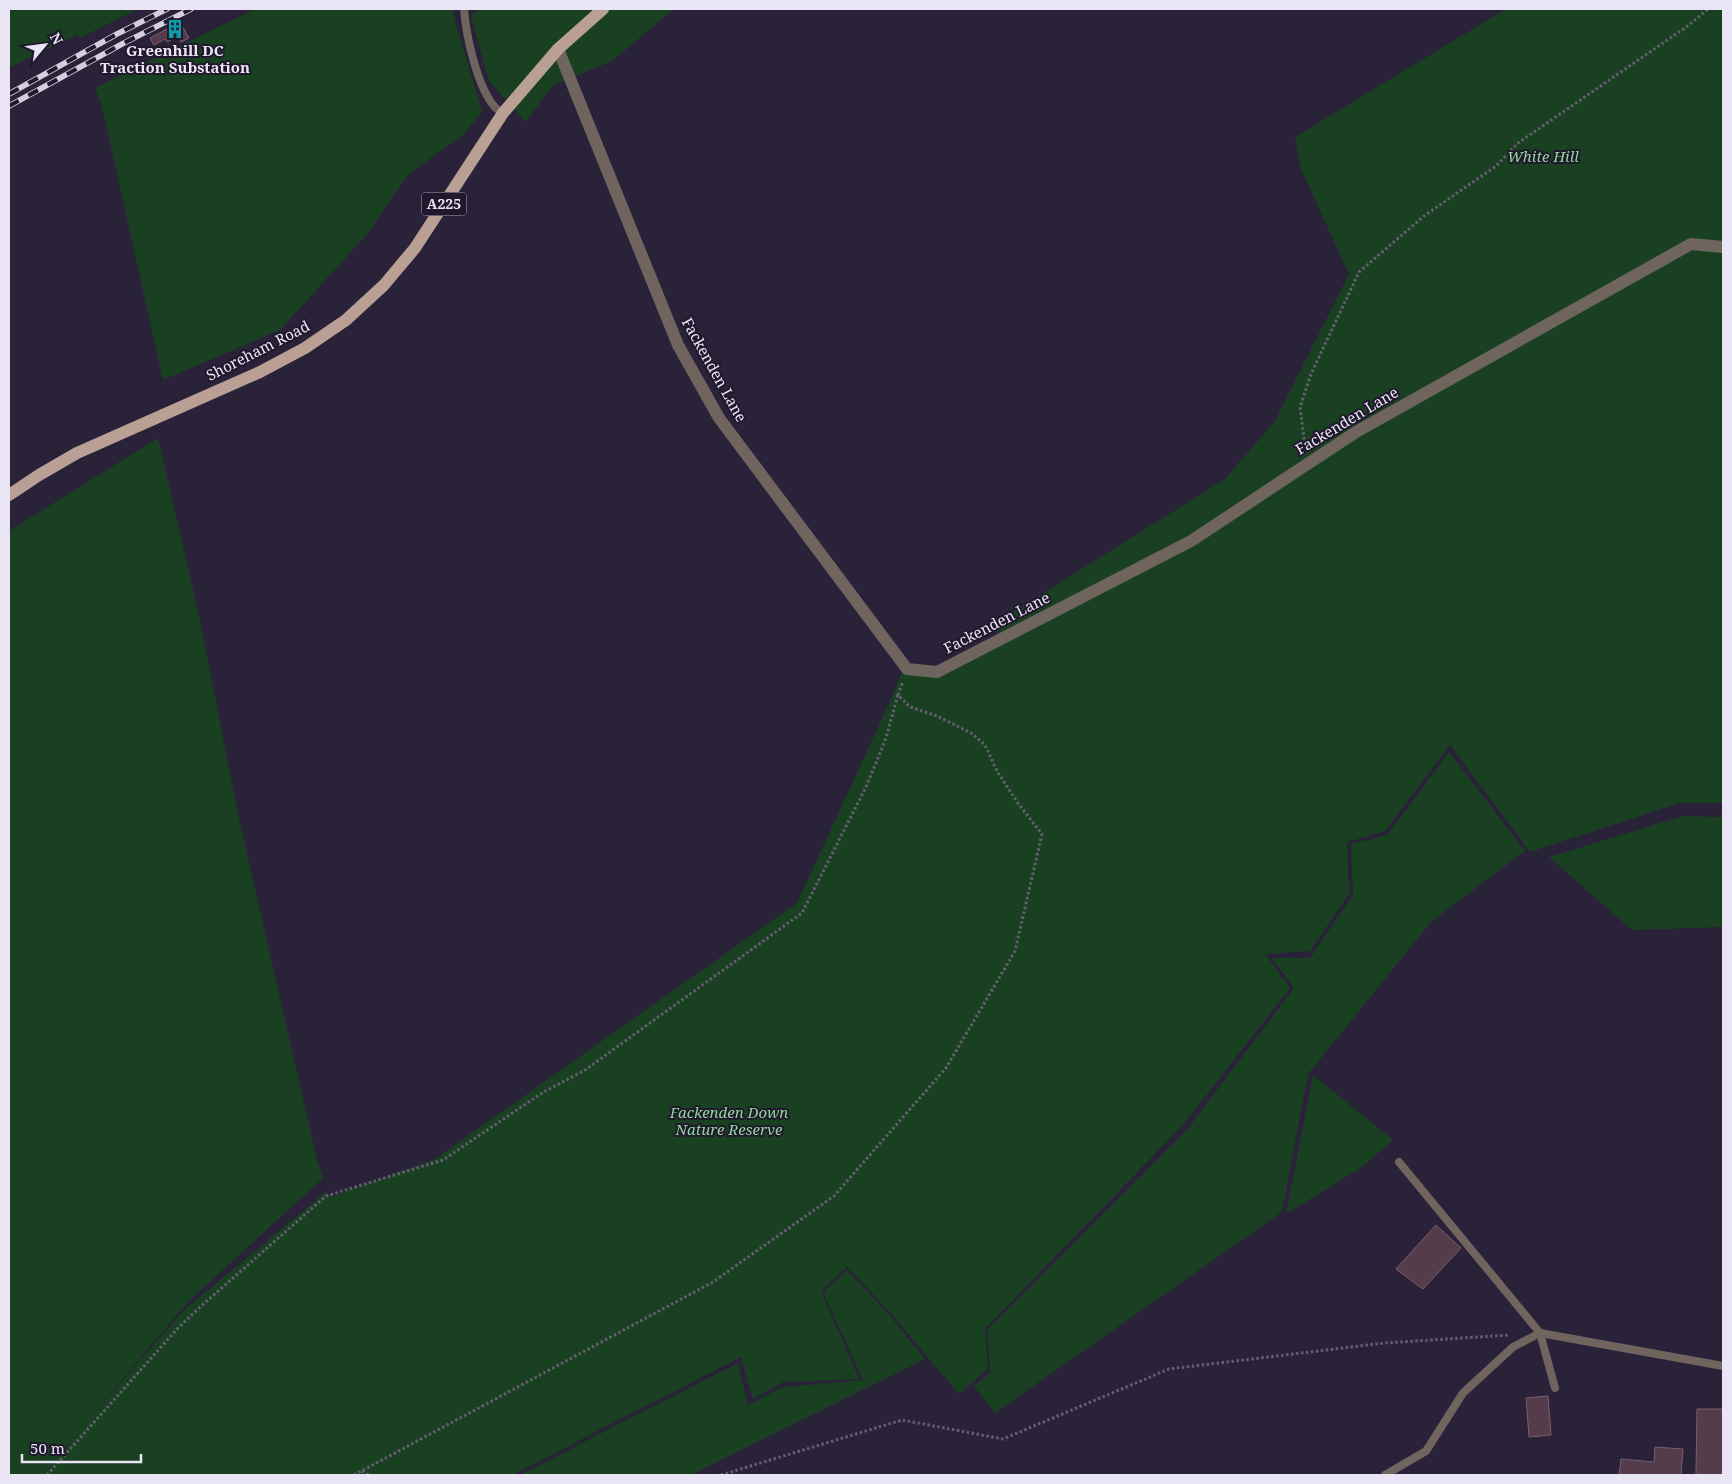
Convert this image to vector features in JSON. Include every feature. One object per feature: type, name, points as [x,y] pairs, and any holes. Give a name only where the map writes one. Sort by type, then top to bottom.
[{"type":"main road","name":"Shoreham Road","points":[[9,495],[77,453],[260,372],[305,348],[346,320],[384,285],[415,248],[503,113],[558,49],[603,9]]},
{"type":"street","name":"Fackenden Lane","points":[[558,49],[678,344],[710,401],[725,426],[907,669],[937,672],[1191,542],[1364,427],[1692,244],[1723,246]]},
{"type":"lane","points":[[464,9],[466,27],[482,87],[494,107],[503,113]]},
{"type":"lane","points":[[1398,1162],[1540,1333],[1555,1388]]},
{"type":"lane","points":[[1385,1475],[1426,1450],[1463,1393],[1513,1348],[1540,1333],[1723,1366]]},
{"type":"path","points":[[1314,460],[1305,445],[1300,407],[1311,374],[1359,272],[1424,216],[1496,166],[1518,143],[1689,25],[1708,9]]},
{"type":"path","points":[[47,1475],[178,1328],[326,1196],[443,1160],[542,1093],[585,1070],[802,913],[866,787],[885,741],[907,669]]},
{"type":"path","points":[[354,1475],[713,1282],[735,1267],[834,1196],[946,1068],[1016,951],[1042,834],[997,772],[985,744],[970,733],[937,716],[910,707],[898,695]]},
{"type":"path","points":[[721,1475],[902,1420],[1004,1438],[1169,1369],[1384,1344],[1511,1335]]},
{"type":"path","points":[[362,1471],[369,1475]]},
{"type":"green space","points":[[9,9],[138,9],[80,38],[78,34],[9,68]]},
{"type":"green space","points":[[253,9],[453,9],[482,111],[465,133],[408,175],[367,234],[280,330],[163,380],[102,107],[95,88]]},
{"type":"green space","points":[[479,9],[674,9],[612,61],[552,86],[526,122],[489,81],[471,16]]},
{"type":"green space","points":[[1506,9],[1723,9],[1723,803],[1679,803],[1530,852],[1450,745],[1385,831],[1347,842],[1349,894],[1310,951],[1265,954],[1290,988],[1183,1125],[985,1329],[988,1369],[959,1394],[888,1310],[847,1267],[821,1291],[859,1379],[783,1382],[753,1399],[741,1357],[512,1475],[9,1475],[9,531],[158,438],[198,611],[240,823],[317,1160],[323,1178],[187,1303],[81,1428],[183,1311],[326,1192],[334,1196],[435,1159],[797,903],[901,674],[940,676],[999,642],[994,624],[1225,479],[1275,421],[1349,274],[1301,169],[1295,137]]},
{"type":"green space","points":[[1449,752],[1525,851],[1431,922],[1308,1074],[1282,1212],[995,1413],[974,1386],[990,1373],[987,1330],[1186,1131],[1294,988],[1272,958],[1310,958],[1353,895],[1351,844],[1387,835]]},
{"type":"green space","points":[[1683,816],[1723,817],[1723,927],[1632,930],[1549,857]]},
{"type":"green space","points":[[1313,1075],[1393,1140],[1362,1167],[1286,1214]]},
{"type":"green space","points":[[847,1270],[886,1311],[925,1359],[691,1475],[520,1475],[738,1363],[748,1405],[783,1387],[863,1380],[823,1292]]},
{"type":"building","name":"Greenhill DC Traction Substation","points":[[180,22],[189,38],[181,42],[178,36],[167,42],[165,39],[154,45],[150,38]]},
{"type":"building","points":[[1436,1225],[1461,1248],[1423,1289],[1396,1269]]},
{"type":"building","points":[[1548,1396],[1551,1435],[1529,1437],[1526,1398]]},
{"type":"building","points":[[1697,1409],[1723,1409],[1723,1475],[1696,1475]]},
{"type":"building","points":[[1655,1447],[1683,1449],[1681,1475],[1619,1475],[1621,1459],[1654,1462]]},
{"type":"railway","points":[[9,94],[117,34],[167,9]]},
{"type":"railway","points":[[9,106],[122,44],[191,9]]},
{"type":"place","name":"Greenhill DC Traction Substation","points":[[175,29]]},
{"type":"park label","name":"White Hill","points":[[1543,157]]},
{"type":"park label","name":"Fackenden Down Nature Reserve","points":[[729,1122]]}]
